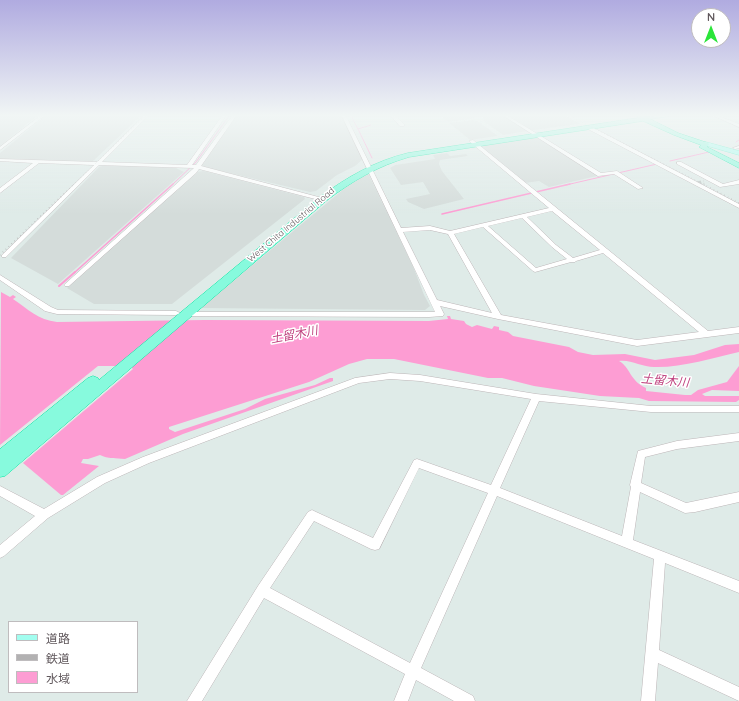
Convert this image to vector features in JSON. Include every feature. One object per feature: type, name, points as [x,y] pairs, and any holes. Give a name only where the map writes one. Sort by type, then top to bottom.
[{"type":"highway","name":"West Chita Industrial Road","points":[[0,458],[113,370],[319,198],[369,165],[408,155],[442,149]]},
{"type":"highway","points":[[706,149],[739,166]]},
{"type":"highway","name":"West Chita Industrial Road","points":[[0,471],[113,370]]},
{"type":"street","points":[[4,256],[113,149]]},
{"type":"street","points":[[188,166],[200,149]]},
{"type":"street","points":[[67,285],[199,167],[212,149]]},
{"type":"street","points":[[0,277],[48,309],[58,312],[179,315],[429,316],[440,314],[361,149]]},
{"type":"street","points":[[480,149],[707,335]]},
{"type":"street","points":[[557,149],[600,176],[615,172],[640,188]]},
{"type":"street","points":[[629,149],[739,206]]},
{"type":"street","points":[[0,160],[100,162],[199,167],[319,198]]},
{"type":"street","points":[[0,191],[38,161]]},
{"type":"street","points":[[679,163],[722,186],[739,182]]},
{"type":"street","points":[[704,182],[712,181]]},
{"type":"street","points":[[400,230],[430,228],[450,233],[552,209]]},
{"type":"street","points":[[523,216],[554,246],[573,261]]},
{"type":"street","points":[[484,225],[535,270],[573,261],[604,251]]},
{"type":"street","points":[[450,233],[498,318]]},
{"type":"street","points":[[434,302],[498,318],[637,343],[739,330]]},
{"type":"street","points":[[0,552],[44,515],[101,480],[146,460],[358,380],[390,376],[420,378],[536,397],[651,409],[739,409]]},
{"type":"street","points":[[401,701],[493,490],[536,397]]},
{"type":"street","points":[[627,542],[640,454],[700,441],[739,437]]},
{"type":"street","points":[[194,701],[262,590],[312,515],[374,545],[417,463],[493,490],[739,587]]},
{"type":"street","points":[[635,485],[685,508],[739,497]]},
{"type":"street","points":[[0,491],[44,515]]},
{"type":"street","points":[[648,701],[660,557]]},
{"type":"street","points":[[262,590],[468,701]]},
{"type":"street","points":[[652,654],[739,694]]},
{"type":"shaded area","points":[[5,149],[106,149],[92,162],[0,159],[0,153]]},
{"type":"shaded area","points":[[213,149],[358,149],[363,159],[355,166],[337,175],[316,191],[310,192],[204,167],[201,165]]},
{"type":"shaded area","points":[[481,149],[555,149],[597,176],[549,187],[539,181],[525,183]]},
{"type":"shaded area","points":[[447,153],[450,156],[466,154],[468,156],[440,160],[439,164],[442,171],[464,199],[424,209],[408,202],[406,199],[430,194],[423,182],[401,185],[390,168],[395,165],[435,159],[433,155]]},
{"type":"shaded area","points":[[105,165],[176,168],[184,172],[58,284],[11,258],[99,167]]},
{"type":"shaded area","points":[[204,171],[304,197],[305,199],[172,304],[94,304],[67,288],[195,172]]},
{"type":"shaded area","points":[[368,173],[413,266],[424,295],[430,306],[425,310],[201,308],[345,188]]},
{"type":"water","name":"土留木川","points":[[1,290],[1,292],[10,297],[13,295],[16,297],[13,299],[44,319],[57,322],[205,320],[429,321],[448,319],[447,316],[450,316],[451,319],[464,321],[472,327],[477,325],[492,329],[494,326],[499,327],[499,330],[508,332],[513,336],[569,347],[578,352],[593,355],[625,354],[655,360],[694,355],[725,345],[739,344],[739,352],[675,366],[650,367],[627,361],[619,361],[626,367],[633,378],[640,385],[646,388],[646,391],[685,395],[691,395],[698,390],[727,382],[739,366],[739,391],[712,390],[702,394],[705,396],[739,396],[739,400],[736,402],[649,401],[639,398],[600,396],[534,386],[502,378],[488,378],[394,359],[367,359],[349,364],[309,382],[169,427],[169,429],[175,432],[245,409],[265,399],[315,385],[333,378],[333,381],[183,434],[125,459],[109,458],[100,455],[83,459],[81,463],[99,466],[63,495],[61,495],[23,463],[133,369],[130,366],[98,366],[0,445]]},
{"type":"waterway","points":[[172,185],[196,162],[206,149]]},
{"type":"waterway","points":[[368,149],[372,158]]},
{"type":"waterway","points":[[670,161],[709,152]]},
{"type":"waterway","points":[[566,185],[657,164]]},
{"type":"waterway","points":[[74,273],[173,184]]},
{"type":"waterway","points":[[442,214],[570,184]]},
{"type":"waterway","points":[[59,286],[75,272]]},
{"type":"tunnel","points":[[697,184],[704,182]]},
{"type":"railway","points":[[73,185],[111,149]]},
{"type":"railway","points":[[634,149],[705,185]]},
{"type":"railway","points":[[0,255],[74,184]]},
{"type":"railway","points":[[703,184],[739,203]]}]
